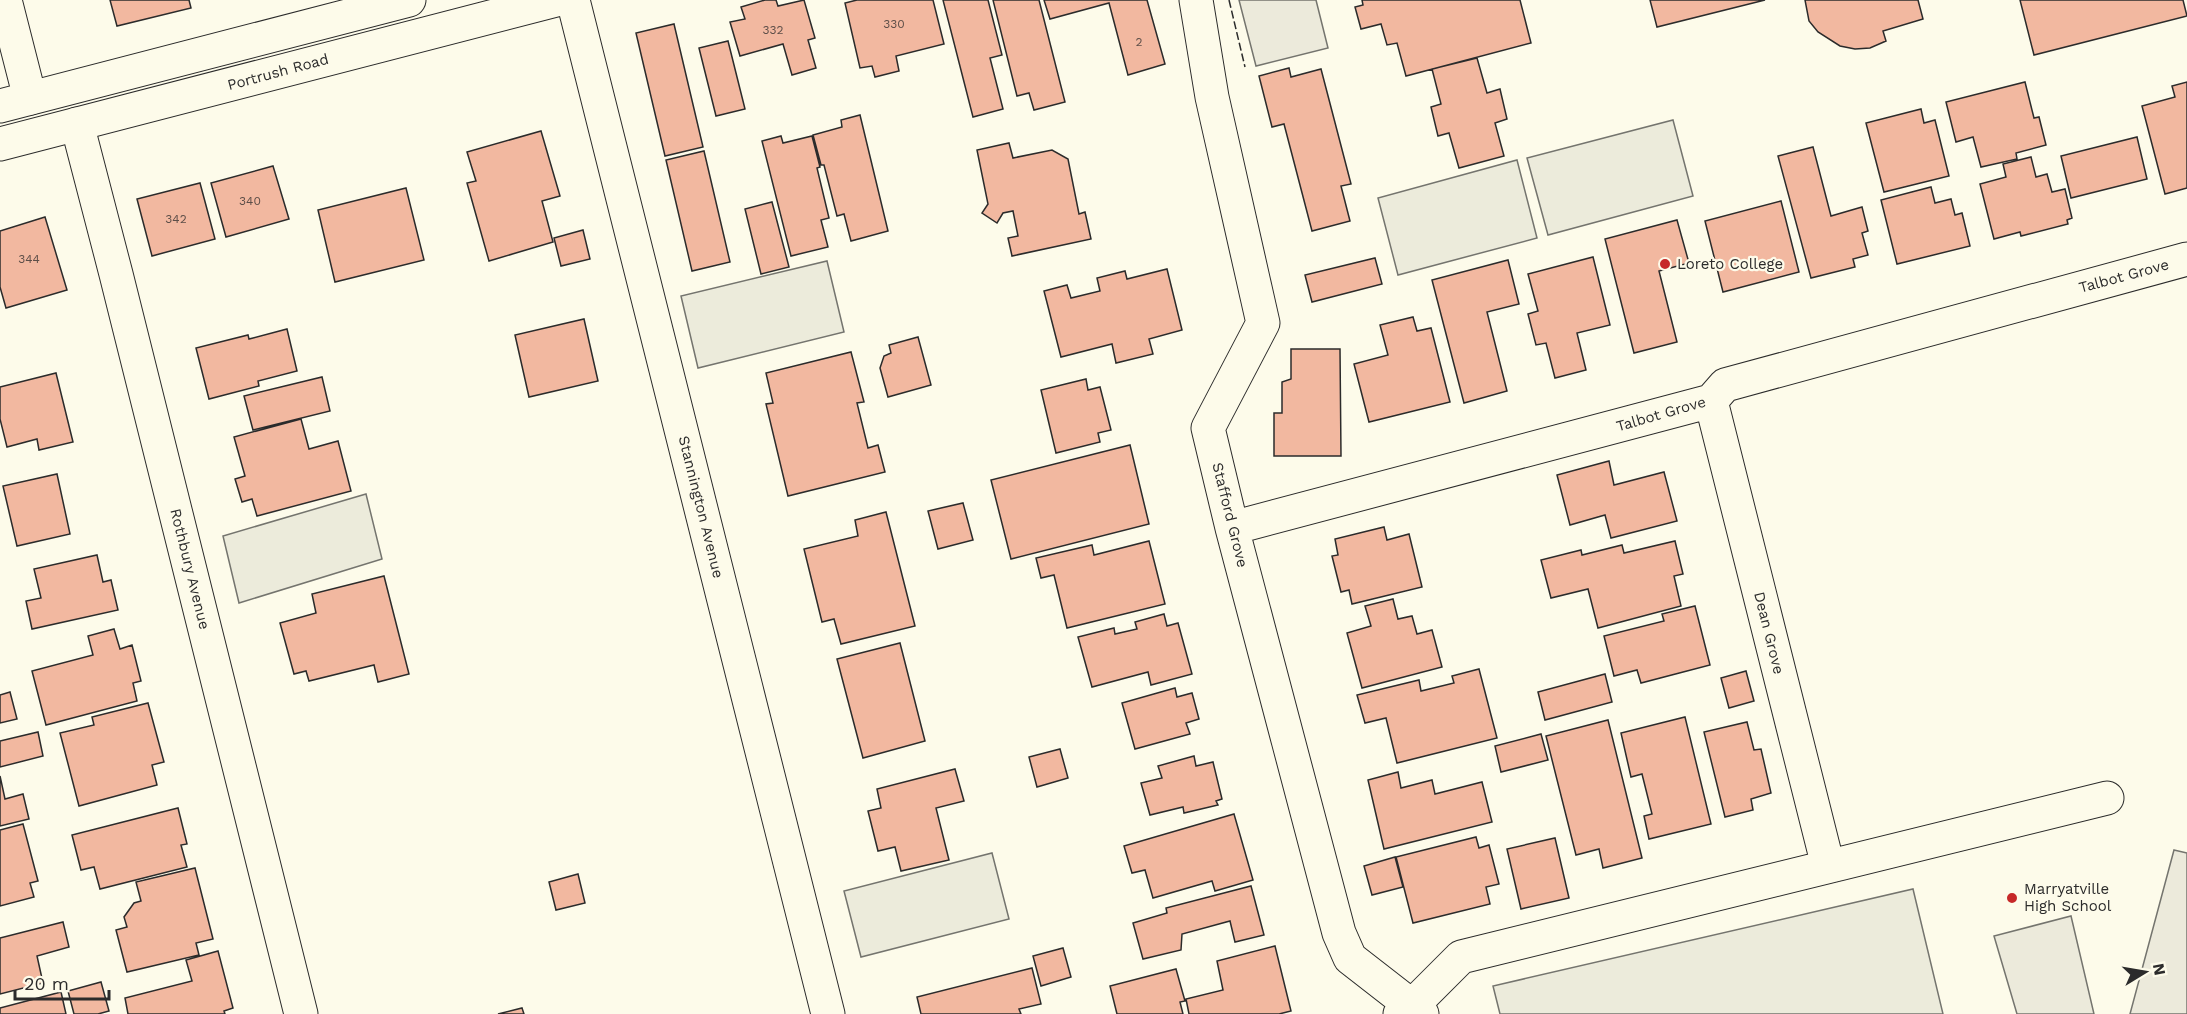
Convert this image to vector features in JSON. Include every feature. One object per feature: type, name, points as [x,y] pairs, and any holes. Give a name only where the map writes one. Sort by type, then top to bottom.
[{"type":"main road","points":[[5,0],[15,102],[409,0]]},
{"type":"main road","name":"Portrush Road","points":[[0,144],[556,0]]},
{"type":"main road","name":"Stannington Avenue","points":[[573,0],[828,1014]]},
{"type":"main road","name":"Stafford Grove","points":[[1196,0],[1212,97],[1263,323],[1208,428],[1232,528],[1339,933],[1350,958],[1412,1011]]},
{"type":"main road","name":"Rothbury Avenue","points":[[77,124],[301,1014]]},
{"type":"main road","name":"Talbot Grove","points":[[1232,528],[1711,401],[1725,385],[2187,259]]},
{"type":"main road","name":"Dean Grove","points":[[1711,401],[1828,866]]},
{"type":"main road","points":[[1412,1011],[1461,957],[2107,798]]},
{"type":"shaded area","points":[[1239,0],[1316,0],[1328,48],[1256,66]]},
{"type":"shaded area","points":[[1673,120],[1693,196],[1548,235],[1527,158]]},
{"type":"shaded area","points":[[1517,160],[1537,238],[1398,275],[1378,198]]},
{"type":"shaded area","points":[[827,261],[844,332],[698,368],[681,296]]},
{"type":"shaded area","points":[[366,494],[382,559],[239,603],[223,536]]},
{"type":"shaded area","points":[[2174,850],[2187,853],[2187,1014],[2130,1014]]},
{"type":"shaded area","points":[[992,853],[1009,919],[861,957],[844,891]]},
{"type":"shaded area","points":[[1913,889],[1943,1014],[1500,1014],[1493,986]]},
{"type":"shaded area","points":[[2071,916],[2094,1014],[2017,1014],[1994,936]]},
{"type":"building","points":[[110,0],[189,0],[191,8],[117,26]]},
{"type":"building","points":[[765,0],[776,0],[778,6],[804,0],[815,38],[808,40],[816,68],[792,75],[783,44],[740,56],[730,22],[745,19],[741,7]]},
{"type":"building","points":[[857,0],[933,0],[944,44],[896,56],[899,71],[875,77],[872,66],[860,68],[845,3]]},
{"type":"building","points":[[943,0],[988,0],[1002,55],[990,58],[1003,109],[973,117]]},
{"type":"building","points":[[993,0],[1039,0],[1065,102],[1034,110],[1029,93],[1017,96]]},
{"type":"building","points":[[1044,0],[1147,0],[1165,64],[1128,75],[1109,3],[1050,19]]},
{"type":"building","points":[[1362,0],[1520,0],[1531,43],[1406,76],[1397,43],[1387,45],[1381,24],[1361,29],[1355,7],[1363,5]]},
{"type":"building","points":[[1650,0],[1765,0],[1657,27]]},
{"type":"building","points":[[1805,0],[1918,0],[1923,19],[1883,31],[1886,41],[1870,48],[1855,49],[1840,46],[1818,32],[1809,21]]},
{"type":"building","points":[[2020,0],[2183,0],[2187,16],[2034,55]]},
{"type":"building","points":[[674,24],[703,147],[665,156],[636,33]]},
{"type":"building","points":[[728,41],[745,109],[716,116],[699,48]]},
{"type":"building","points":[[1477,58],[1487,93],[1500,89],[1507,119],[1495,123],[1504,156],[1459,168],[1449,133],[1438,136],[1431,107],[1441,104],[1432,69]]},
{"type":"building","points":[[1289,68],[1291,77],[1321,69],[1351,184],[1341,186],[1350,221],[1312,231],[1284,124],[1272,127],[1259,76]]},
{"type":"building","points":[[2025,82],[2034,118],[2039,117],[2046,145],[2016,153],[2017,159],[1981,167],[1973,137],[1956,142],[1946,102]]},
{"type":"building","points":[[2187,82],[2187,188],[2165,194],[2142,106],[2175,97],[2172,86]]},
{"type":"building","points":[[1921,109],[1924,123],[1935,120],[1949,176],[1884,192],[1866,123]]},
{"type":"building","points":[[860,115],[888,231],[851,241],[844,214],[837,216],[824,165],[821,165],[813,135],[842,127],[841,120]]},
{"type":"building","points":[[541,131],[560,196],[542,201],[553,242],[489,261],[467,183],[476,181],[467,152]]},
{"type":"building","points":[[781,136],[783,143],[812,136],[829,218],[821,220],[828,247],[791,256],[762,141]]},
{"type":"building","points":[[2137,137],[2147,179],[2071,198],[2061,156]]},
{"type":"building","points":[[1009,143],[1013,158],[1052,150],[1068,159],[1079,214],[1085,212],[1091,239],[1012,256],[1008,238],[1018,236],[1013,211],[1003,213],[997,223],[982,213],[988,204],[977,150]]},
{"type":"building","points":[[1813,147],[1831,216],[1862,207],[1868,231],[1862,233],[1868,255],[1853,259],[1855,267],[1811,278],[1778,156]]},
{"type":"building","points":[[704,151],[730,262],[692,271],[666,160]]},
{"type":"building","points":[[2031,157],[2036,177],[2047,174],[2052,192],[2065,189],[2072,218],[2067,220],[2068,224],[2021,236],[2020,232],[1994,239],[1980,184],[2006,177],[2003,164]]},
{"type":"building","points":[[273,166],[289,219],[226,237],[211,183]]},
{"type":"building","points":[[200,183],[215,239],[152,256],[137,199]]},
{"type":"building","points":[[1931,187],[1935,203],[1951,199],[1955,215],[1962,213],[1970,246],[1897,264],[1881,200]]},
{"type":"building","points":[[406,188],[424,260],[335,282],[318,210]]},
{"type":"building","points":[[1781,201],[1799,272],[1723,292],[1705,221]]},
{"type":"building","points":[[772,202],[789,267],[761,274],[745,209]]},
{"type":"building","points":[[45,217],[67,290],[6,308],[0,287],[0,231]]},
{"type":"building","points":[[1677,220],[1689,263],[1659,271],[1677,342],[1634,353],[1605,239]]},
{"type":"building","points":[[583,230],[590,259],[561,266],[554,238]]},
{"type":"building","points":[[1593,257],[1610,325],[1577,333],[1586,370],[1555,378],[1546,343],[1536,345],[1528,314],[1538,311],[1528,274]]},
{"type":"building","points":[[1375,258],[1382,284],[1312,302],[1305,275]]},
{"type":"building","points":[[1508,260],[1519,304],[1487,312],[1507,391],[1464,403],[1432,280]]},
{"type":"building","points":[[1167,269],[1182,330],[1149,339],[1153,354],[1116,363],[1112,344],[1061,357],[1044,291],[1067,285],[1071,298],[1100,291],[1097,278],[1125,271],[1127,279]]},
{"type":"building","points":[[1413,317],[1417,331],[1431,328],[1450,402],[1369,422],[1354,364],[1388,355],[1380,325]]},
{"type":"building","points":[[584,319],[598,381],[529,397],[515,335]]},
{"type":"building","points":[[287,329],[297,371],[258,381],[259,386],[209,399],[196,348],[248,335],[249,339]]},
{"type":"building","points":[[918,337],[931,385],[888,397],[880,368],[884,356],[891,353],[889,345]]},
{"type":"building","points":[[1291,349],[1340,349],[1341,456],[1274,456],[1274,413],[1282,413],[1282,382],[1291,379]]},
{"type":"building","points":[[851,352],[864,402],[857,403],[868,448],[878,445],[885,472],[788,496],[766,404],[773,403],[766,373]]},
{"type":"building","points":[[56,373],[73,442],[39,450],[37,439],[7,447],[0,419],[0,387]]},
{"type":"building","points":[[322,377],[330,411],[253,430],[244,396]]},
{"type":"building","points":[[1086,379],[1088,390],[1100,387],[1111,430],[1098,433],[1100,442],[1056,453],[1041,390]]},
{"type":"building","points":[[301,419],[309,449],[338,441],[351,491],[257,516],[252,499],[242,502],[235,479],[245,476],[234,437]]},
{"type":"building","points":[[1130,445],[1149,524],[1011,559],[991,480]]},
{"type":"building","points":[[1609,461],[1614,485],[1664,472],[1677,521],[1611,538],[1605,515],[1570,525],[1557,475]]},
{"type":"building","points":[[57,474],[70,534],[17,546],[3,486]]},
{"type":"building","points":[[963,503],[973,540],[938,549],[928,511]]},
{"type":"building","points":[[886,512],[915,626],[841,644],[834,619],[822,622],[804,549],[858,536],[855,520]]},
{"type":"building","points":[[1384,527],[1387,540],[1409,534],[1422,587],[1352,604],[1349,590],[1341,592],[1332,556],[1338,555],[1335,539]]},
{"type":"building","points":[[1149,541],[1165,604],[1067,628],[1054,575],[1041,578],[1036,558],[1092,545],[1094,555]]},
{"type":"building","points":[[1675,541],[1683,574],[1674,576],[1681,606],[1598,628],[1588,589],[1551,598],[1541,560],[1581,550],[1582,555],[1622,545],[1624,553]]},
{"type":"building","points":[[97,555],[103,582],[111,580],[118,610],[32,629],[26,601],[41,598],[34,569]]},
{"type":"building","points":[[384,576],[409,674],[378,682],[374,665],[309,681],[306,671],[294,674],[280,623],[316,613],[312,594]]},
{"type":"building","points":[[1393,599],[1398,619],[1412,616],[1417,634],[1432,630],[1442,667],[1362,688],[1347,633],[1371,626],[1365,606]]},
{"type":"building","points":[[1695,606],[1710,665],[1641,683],[1637,670],[1614,676],[1604,636],[1664,621],[1662,614]]},
{"type":"building","points":[[1164,614],[1167,626],[1178,623],[1192,674],[1151,685],[1148,672],[1092,687],[1078,637],[1114,628],[1115,634],[1137,629],[1135,622]]},
{"type":"building","points":[[114,629],[120,649],[132,645],[141,681],[133,683],[137,701],[46,725],[32,671],[93,655],[88,636]]},
{"type":"building","points":[[900,643],[925,741],[863,758],[837,659]]},
{"type":"building","points":[[1479,669],[1497,738],[1397,763],[1386,718],[1365,723],[1357,695],[1419,680],[1421,691],[1454,683],[1452,676]]},
{"type":"building","points":[[1746,671],[1754,701],[1729,708],[1721,678]]},
{"type":"building","points":[[1605,674],[1612,702],[1545,720],[1538,692]]},
{"type":"building","points":[[1175,688],[1177,697],[1192,693],[1199,719],[1186,723],[1190,734],[1135,749],[1122,703]]},
{"type":"building","points":[[10,692],[17,719],[0,723],[0,695]]},
{"type":"building","points":[[148,703],[164,762],[152,765],[157,785],[79,806],[60,733],[94,725],[92,717]]},
{"type":"building","points":[[1685,717],[1711,824],[1649,839],[1644,816],[1652,814],[1642,774],[1631,777],[1621,733]]},
{"type":"building","points":[[1608,720],[1642,858],[1603,868],[1599,849],[1576,855],[1546,736]]},
{"type":"building","points":[[1747,722],[1754,750],[1761,749],[1771,793],[1751,799],[1753,810],[1725,817],[1704,732]]},
{"type":"building","points":[[38,732],[43,756],[0,767],[0,741]]},
{"type":"building","points":[[1541,734],[1548,760],[1501,772],[1495,746]]},
{"type":"building","points":[[1060,749],[1068,778],[1037,787],[1029,757]]},
{"type":"building","points":[[1194,756],[1196,766],[1213,762],[1222,799],[1216,801],[1218,805],[1184,813],[1183,807],[1150,815],[1141,783],[1162,778],[1158,766]]},
{"type":"building","points":[[955,769],[964,801],[936,808],[949,860],[901,871],[895,847],[878,851],[868,811],[881,808],[877,789]]},
{"type":"building","points":[[1398,772],[1401,788],[1432,780],[1435,794],[1482,782],[1492,822],[1384,849],[1368,780]]},
{"type":"building","points":[[0,776],[5,799],[23,794],[29,819],[0,826]]},
{"type":"building","points":[[178,808],[187,844],[181,845],[187,867],[100,889],[94,867],[81,870],[72,835]]},
{"type":"building","points":[[1234,814],[1253,880],[1215,891],[1212,881],[1153,898],[1145,870],[1132,873],[1124,846]]},
{"type":"building","points":[[23,824],[38,881],[30,883],[34,897],[0,906],[0,830]]},
{"type":"building","points":[[1476,837],[1479,848],[1489,845],[1499,884],[1486,887],[1490,904],[1413,923],[1396,857]]},
{"type":"building","points":[[1555,838],[1569,898],[1521,909],[1507,849]]},
{"type":"building","points":[[1395,857],[1403,887],[1372,895],[1364,866]]},
{"type":"building","points":[[195,868],[213,939],[196,943],[199,955],[127,972],[116,930],[127,927],[124,917],[134,903],[141,901],[136,882]]},
{"type":"building","points":[[578,874],[585,903],[556,910],[549,882]]},
{"type":"building","points":[[1251,886],[1264,935],[1235,942],[1230,921],[1182,934],[1181,950],[1143,959],[1133,923],[1167,913],[1166,908]]},
{"type":"building","points":[[63,922],[69,947],[37,956],[43,983],[0,994],[0,938]]},
{"type":"building","points":[[1275,946],[1291,1011],[1279,1014],[1189,1014],[1186,999],[1223,990],[1217,961]]},
{"type":"building","points":[[1063,948],[1071,977],[1041,986],[1033,956]]},
{"type":"building","points":[[218,951],[233,1008],[224,1011],[225,1014],[128,1014],[125,998],[192,981],[186,960]]},
{"type":"building","points":[[1032,968],[1041,1004],[1019,1009],[1021,1014],[921,1014],[917,997]]},
{"type":"building","points":[[1176,969],[1185,1001],[1180,1002],[1183,1014],[1117,1014],[1110,986]]},
{"type":"building","points":[[101,982],[109,1011],[98,1014],[74,1014],[68,991]]},
{"type":"building","points":[[61,992],[66,1014],[0,1014],[0,1008]]},
{"type":"building","points":[[522,1008],[524,1014],[498,1014]]},
{"type":"fence","points":[[1229,0],[1245,67]]},
{"type":"place","name":"Loreto College","points":[[1665,264]]},
{"type":"place","name":"Marryatville High School","points":[[2012,898]]}]
